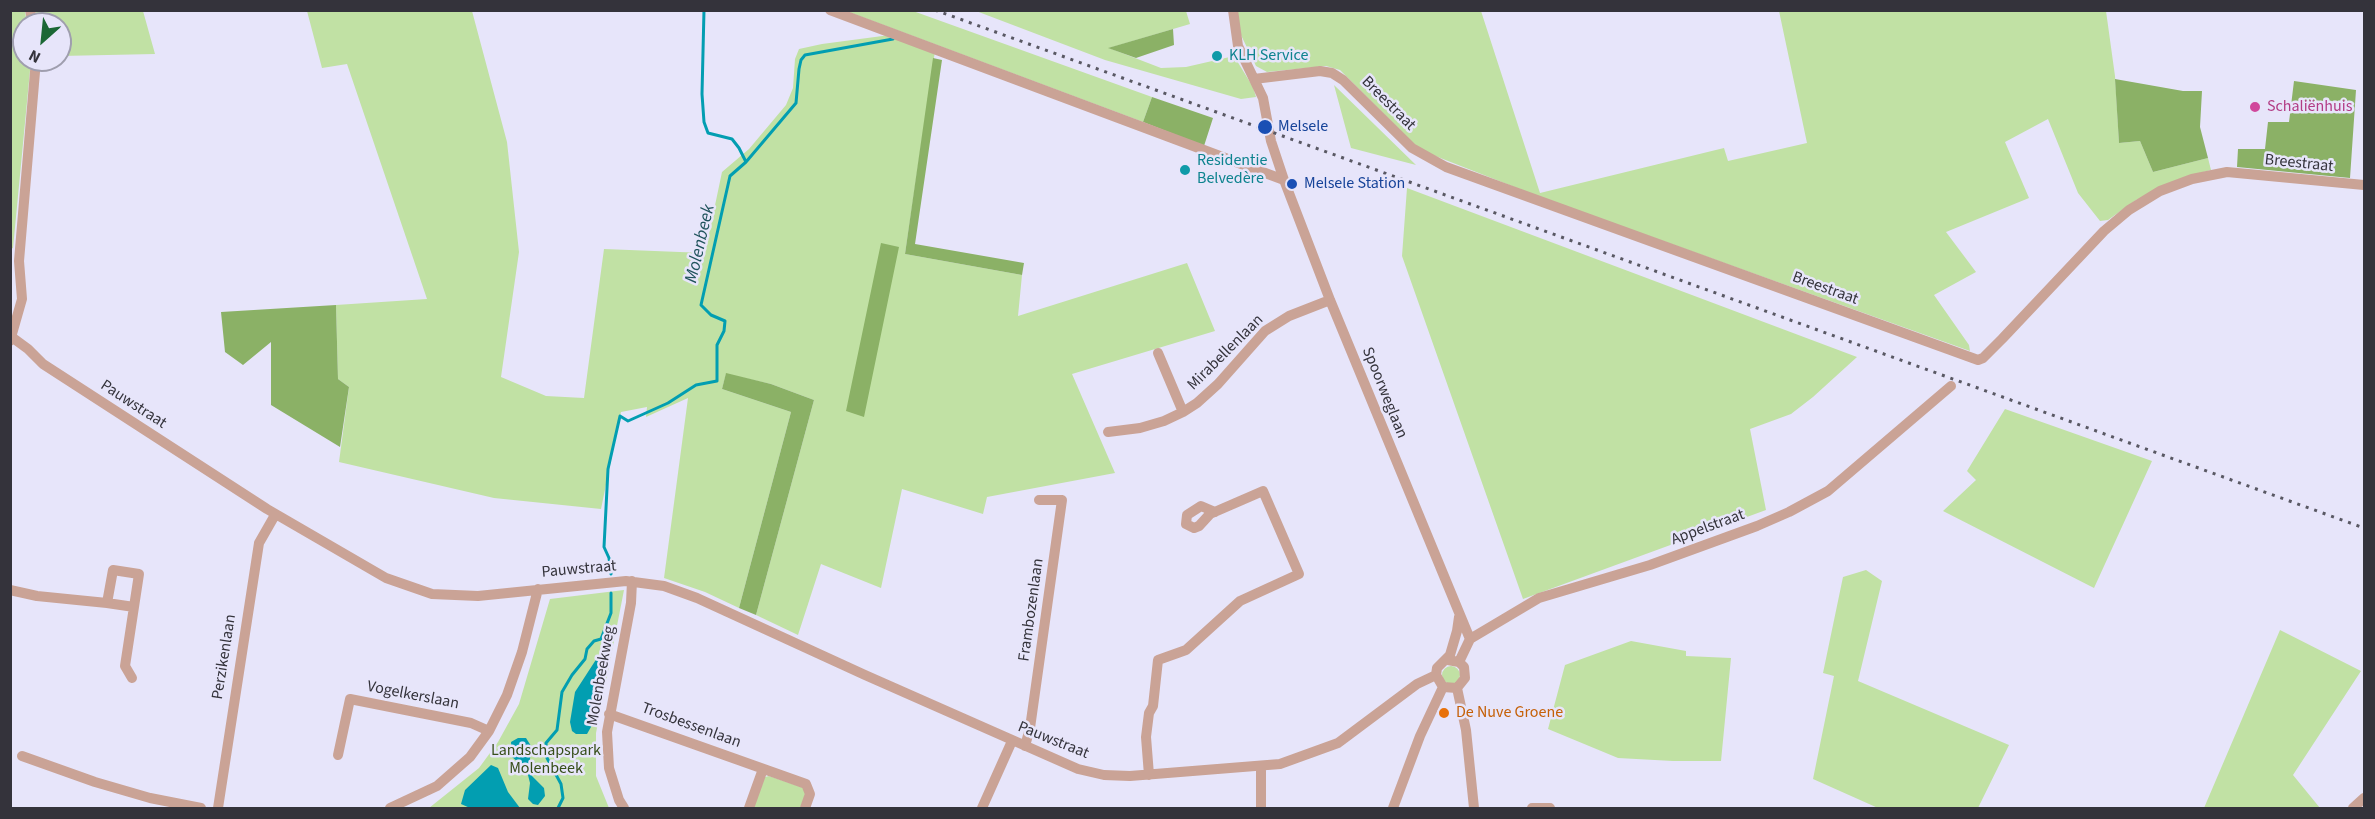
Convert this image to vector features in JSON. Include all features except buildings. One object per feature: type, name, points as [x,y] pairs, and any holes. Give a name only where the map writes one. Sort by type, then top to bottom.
[{"type":"street","points":[[830,10],[1284,180]]},
{"type":"street","name":"Spoorweglaan","points":[[1233,10],[1238,46],[1263,98],[1269,131],[1284,180],[1330,300],[1470,639]]},
{"type":"street","name":"Breestraat","points":[[1254,79],[1320,71],[1332,73],[1343,80],[1412,148],[1446,167],[1978,360],[2002,339],[2104,231],[2129,210],[2160,191],[2201,177],[2227,172],[2364,185]]},
{"type":"street","name":"Pauwstraat","points":[[35,72],[15,260],[22,299],[12,340],[28,349],[43,364],[275,515],[386,578],[432,594],[478,596],[632,582],[664,586],[697,598],[1012,741],[1078,769],[1104,775],[1149,776],[1260,767],[1290,761],[1338,743],[1417,684],[1436,675]]},
{"type":"street","name":"Mirabellenlaan","points":[[1108,432],[1140,428],[1164,421],[1197,403],[1218,384],[1265,331],[1288,316],[1330,300]]},
{"type":"street","points":[[1158,353],[1183,411]]},
{"type":"street","name":"Appelstraat","points":[[1470,639],[1539,598],[1650,565],[1789,513],[1842,481],[1951,386]]},
{"type":"street","points":[[1149,776],[1146,737],[1153,706],[1158,660],[1186,650],[1240,600],[1299,574],[1263,491],[1215,512]]},
{"type":"street","name":"Frambozenlaan","points":[[1025,746],[1030,728],[1062,500],[1039,500]]},
{"type":"street","name":"Perzikenlaan","points":[[218,808],[259,543],[275,515]]},
{"type":"street","points":[[107,603],[113,570],[139,574],[125,666],[132,678]]},
{"type":"street","name":"Molenbeekweg","points":[[624,808],[618,800],[609,768],[606,732],[631,603],[632,582]]},
{"type":"street","points":[[390,808],[437,786],[470,757],[489,731],[507,694],[522,652],[538,589]]},
{"type":"street","points":[[10,590],[37,596],[134,607]]},
{"type":"street","points":[[1448,660],[1458,631],[1459,616]]},
{"type":"street","points":[[1459,662],[1470,639]]},
{"type":"street","points":[[1443,687],[1436,675],[1441,663],[1448,660],[1459,662],[1464,667],[1465,678],[1456,688]]},
{"type":"street","points":[[1443,687],[1456,688]]},
{"type":"street","points":[[1393,808],[1420,736],[1443,687]]},
{"type":"street","points":[[1456,688],[1466,730],[1474,808]]},
{"type":"street","name":"Vogelkerslaan","points":[[338,755],[350,699],[471,723],[489,731]]},
{"type":"street","name":"Trosbessenlaan","points":[[609,714],[806,784],[810,794],[805,808]]},
{"type":"street","points":[[982,808],[1012,741]]},
{"type":"street","points":[[22,756],[106,786],[201,808]]},
{"type":"street","points":[[1260,767],[1261,808]]},
{"type":"street","points":[[749,808],[763,769]]},
{"type":"street","points":[[2353,808],[2364,798]]},
{"type":"street","points":[[1532,808],[1550,808]]},
{"type":"green space","points":[[11,11],[25,11],[12,12],[12,72],[30,72],[13,248],[11,249]]},
{"type":"green space","points":[[143,11],[155,54],[72,56],[72,12],[35,12]]},
{"type":"green space","points":[[307,11],[472,11],[507,142],[519,252],[501,377],[546,396],[584,398],[604,249],[705,253],[722,172],[749,149],[786,105],[793,88],[795,59],[799,49],[890,35],[935,51],[905,254],[1022,275],[1018,316],[1187,263],[1215,331],[1072,374],[1115,473],[987,497],[983,514],[902,489],[881,588],[821,564],[798,635],[756,615],[814,400],[771,384],[726,374],[722,389],[791,412],[739,608],[705,592],[664,578],[688,398],[646,417],[647,407],[621,412],[601,509],[494,498],[339,462],[349,387],[338,379],[336,305],[427,299],[347,64],[322,68]]},
{"type":"green space","points":[[846,11],[913,11],[1152,97],[1143,122]]},
{"type":"green space","points":[[976,11],[1186,11],[1190,24],[1109,48],[1161,68],[1186,67],[1234,56],[1253,87],[1256,97],[1241,99],[1105,60]]},
{"type":"green space","points":[[1236,11],[1481,11],[1540,193],[1724,148],[1728,161],[1807,143],[1779,11],[2106,11],[2115,76],[2119,143],[2140,141],[2153,172],[2208,158],[2211,170],[2192,175],[2136,200],[2108,220],[2100,221],[2078,193],[2048,119],[2005,142],[2029,198],[1946,232],[1976,272],[1934,295],[1969,345],[1970,351],[1540,197],[1420,150],[1340,70],[1326,66],[1267,72],[1256,66],[1238,29]]},
{"type":"green space","points":[[1173,29],[1174,45],[1136,58],[1108,48]]},
{"type":"green space","points":[[933,58],[942,60],[915,244],[1024,263],[1022,275],[905,254]]},
{"type":"green space","points":[[2115,79],[2183,91],[2202,91],[2200,127],[2208,158],[2153,172],[2140,141],[2119,143]]},
{"type":"green space","points":[[2294,81],[2356,90],[2350,178],[2237,167],[2238,149],[2265,149],[2268,122],[2289,122]]},
{"type":"green space","points":[[1334,85],[1416,165],[1351,148]]},
{"type":"green space","points":[[1152,97],[1213,118],[1204,146],[1143,122]]},
{"type":"green space","points":[[1407,188],[1857,357],[1791,414],[1750,429],[1766,510],[1523,599],[1402,256]]},
{"type":"green space","points":[[881,243],[899,247],[864,417],[846,411]]},
{"type":"green space","points":[[336,305],[338,379],[349,387],[340,447],[271,405],[271,342],[243,365],[225,352],[221,312]]},
{"type":"green space","points":[[726,373],[771,384],[814,400],[756,615],[739,608],[791,412],[722,389]]},
{"type":"green space","points":[[2005,409],[2152,461],[2094,588],[1943,511],[1976,480],[1967,471]]},
{"type":"green space","points":[[1866,570],[1882,581],[1858,681],[2009,745],[1978,808],[1878,808],[1813,779],[1834,676],[1823,673],[1843,577]]},
{"type":"green space","name":"Landschapspark Molenbeek","points":[[624,590],[596,733],[596,776],[609,808],[429,808],[479,768],[498,742],[519,704],[550,599]]},
{"type":"green space","points":[[2280,630],[2361,671],[2293,775],[2320,808],[2204,808]]},
{"type":"green space","points":[[1631,641],[1686,651],[1686,656],[1731,658],[1721,761],[1618,758],[1548,729],[1565,665]]},
{"type":"green space","points":[[1451,666],[1457,669],[1460,675],[1457,681],[1451,684],[1445,681],[1442,675],[1445,669]]},
{"type":"green space","points":[[769,776],[804,788],[806,793],[800,808],[753,808],[765,777]]},
{"type":"water","points":[[603,654],[605,658],[591,727],[587,734],[576,734],[572,731],[570,722],[575,692],[599,655]]},
{"type":"water","points":[[518,738],[526,738],[531,746],[532,776],[544,788],[545,796],[538,805],[528,799],[530,783],[528,775],[524,767],[512,757],[511,742]]},
{"type":"water","points":[[491,765],[498,768],[508,792],[520,808],[470,808],[461,804],[465,790]]},
{"type":"waterway","points":[[704,10],[702,94],[704,122],[708,133],[732,139],[746,162]]},
{"type":"waterway","name":"Molenbeek","points":[[611,574],[609,558],[604,547],[608,469],[620,416],[628,421],[668,403],[696,385],[717,381],[717,345],[724,331],[725,321],[711,315],[701,305],[730,176],[746,162],[796,103],[799,69],[805,55],[893,39]]},
{"type":"waterway","name":"Molenbeek","points":[[558,808],[563,798],[561,784],[547,758],[546,743],[557,730],[562,692],[585,659],[587,649],[594,641],[601,639],[611,613],[611,593]]},
{"type":"railway","points":[[935,10],[2364,528]]},
{"type":"place","name":"KLH Service","points":[[1217,56]]},
{"type":"place","name":"Schaliënhuis","points":[[2255,107]]},
{"type":"place","name":"Melsele","points":[[1265,127]]},
{"type":"place","name":"Residentie Belvedère","points":[[1185,170]]},
{"type":"place","name":"Melsele Station","points":[[1292,184]]},
{"type":"place","name":"De Nuve Groene","points":[[1444,713]]}]
